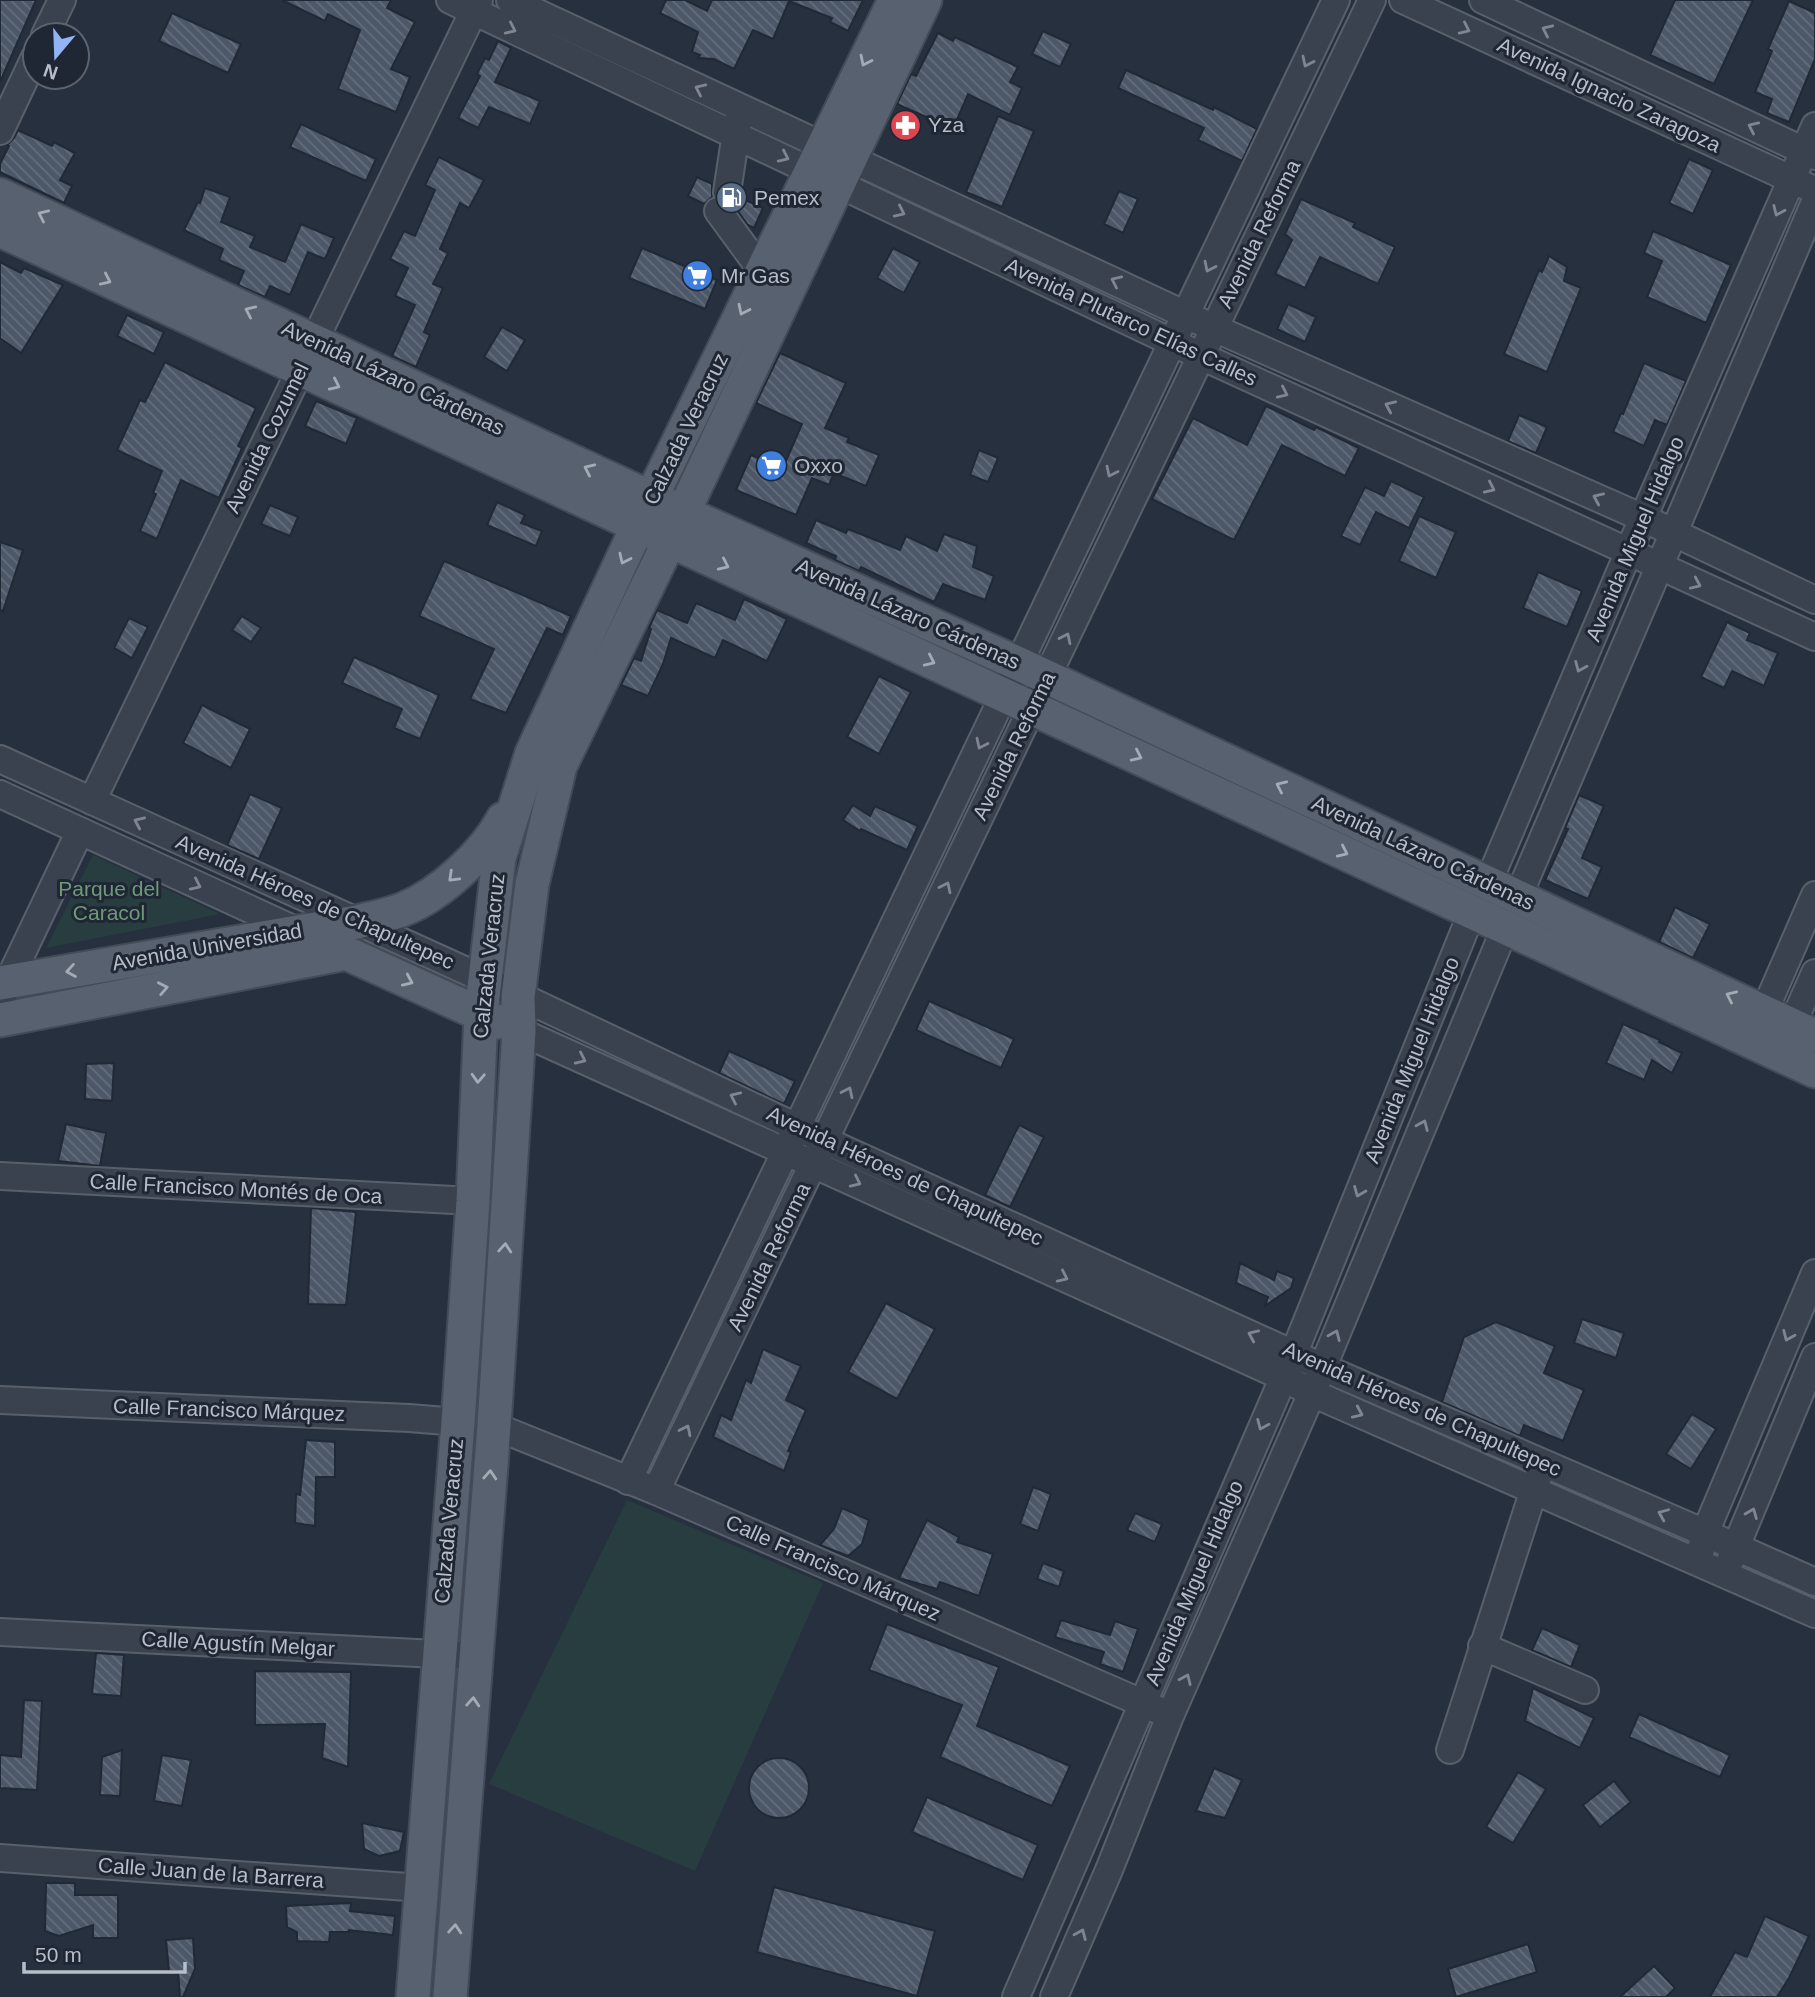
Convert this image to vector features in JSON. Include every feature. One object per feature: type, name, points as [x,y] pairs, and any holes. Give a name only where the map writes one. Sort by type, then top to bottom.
[{"type":"main road","name":"Calzada Veracruz","points":[[450,1997],[494,1426],[519,1031],[518,997],[531,884],[560,766],[676,526],[831,165],[895,0]]},
{"type":"main road","name":"Calzada Veracruz","points":[[414,1997],[438,1654],[458,1422],[473,1201],[481,1014],[499,858],[532,753],[762,271],[831,165],[925,0]]},
{"type":"main road","name":"Avenida Lázaro Cárdenas","points":[[0,195],[307,355],[645,512],[1033,671],[1518,897],[1780,1034],[1815,1071]]},
{"type":"main road","name":"Avenida Lázaro Cárdenas","points":[[0,230],[307,355]]},
{"type":"main road","name":"Avenida Lázaro Cárdenas","points":[[676,526],[1018,701],[1506,928],[1780,1034]]},
{"type":"main road","name":"Avenida Universidad","points":[[3,990],[357,922],[404,909],[441,889],[498,830],[523,783]]},
{"type":"main road","name":"Avenida Universidad","points":[[0,1020],[346,953]]},
{"type":"main road","name":"Avenida Héroes de Chapultepec","points":[[346,953],[519,1031]]},
{"type":"street","points":[[52,21],[62,0]]},
{"type":"street","name":"Avenida Plutarco Elías Calles","points":[[450,0],[476,6],[736,135],[831,165],[1186,314],[1643,518],[1815,600]]},
{"type":"street","name":"Avenida Plutarco Elías Calles","points":[[510,0],[739,108],[831,165],[1201,356],[1815,637]]},
{"type":"street","name":"Avenida Reforma","points":[[1033,671],[1173,342],[1336,0]]},
{"type":"street","name":"Avenida Reforma","points":[[628,1481],[798,1126],[1033,671],[1201,356],[1372,0]]},
{"type":"street","name":"Avenida Ignacio Zaragoza","points":[[1403,0],[1804,185]]},
{"type":"street","name":"Avenida Ignacio Zaragoza","points":[[1483,0],[1810,154]]},
{"type":"street","name":"Avenida Cozumel","points":[[92,801],[476,6]]},
{"type":"street","points":[[0,131],[21,87]]},
{"type":"street","points":[[739,108],[723,201],[762,271]]},
{"type":"street","name":"Avenida Miguel Hidalgo","points":[[1016,1997],[1288,1365],[1472,912],[1488,883],[1643,518],[1706,374],[1804,185],[1815,126]]},
{"type":"street","name":"Avenida Miguel Hidalgo","points":[[1054,1997],[1109,1870],[1170,1716],[1312,1393],[1518,897],[1815,202]]},
{"type":"street","points":[[1706,374],[1736,387]]},
{"type":"street","name":"Avenida Reforma","points":[[656,1491],[819,1152],[1018,701]]},
{"type":"street","name":"Avenida Héroes de Chapultepec","points":[[0,759],[484,979],[798,1126],[819,1152]]},
{"type":"street","name":"Avenida Héroes de Chapultepec","points":[[0,794],[346,953]]},
{"type":"street","points":[[3,990],[80,831]]},
{"type":"street","points":[[1780,1034],[1815,895]]},
{"type":"street","points":[[1780,1034],[1815,972]]},
{"type":"street","name":"Avenida Héroes de Chapultepec","points":[[519,1031],[785,1152],[819,1152],[1288,1365],[1322,1367],[1815,1583]]},
{"type":"street","name":"Calle Francisco Montés de Oca","points":[[0,1176],[473,1201]]},
{"type":"street","points":[[1697,1563],[1706,1533],[1815,1273]]},
{"type":"street","points":[[1723,1574],[1737,1547],[1815,1357]]},
{"type":"street","name":"Avenida Héroes de Chapultepec","points":[[1288,1365],[1312,1393],[1815,1614]]},
{"type":"street","name":"Calle Francisco Márquez","points":[[0,1400],[458,1422]]},
{"type":"street","name":"Calle Francisco Márquez","points":[[494,1426],[656,1491],[1170,1716]]},
{"type":"street","points":[[1450,1750],[1532,1491],[1544,1463]]},
{"type":"street","name":"Calle Agustín Melgar","points":[[0,1632],[476,1656]]},
{"type":"street","points":[[1482,1646],[1585,1690]]},
{"type":"street","name":"Calle Juan de la Barrera","points":[[0,1858],[422,1888]]},
{"type":"green space","name":"Parque del Caracol","points":[[93,855],[220,914],[46,948]]},
{"type":"green space","points":[[627,1500],[823,1583],[695,1871],[489,1784]]},
{"type":"building","points":[[0,0],[36,0],[27,21],[21,21],[21,34],[0,82]]},
{"type":"building","points":[[282,0],[391,0],[387,8],[415,22],[391,69],[410,77],[396,112],[338,89],[360,30],[328,14],[325,21]]},
{"type":"building","points":[[666,0],[685,0],[707,11],[712,0],[863,0],[848,31],[830,22],[832,18],[789,1],[773,39],[753,30],[734,69],[714,59],[698,58],[700,55],[692,52],[698,32],[660,13]]},
{"type":"building","points":[[1675,0],[1753,0],[1714,84],[1650,55]]},
{"type":"building","points":[[1789,1],[1815,13],[1815,59],[1789,122],[1767,113],[1772,99],[1755,92],[1772,51],[1768,49]]},
{"type":"building","points":[[172,13],[241,44],[228,73],[159,41]]},
{"type":"building","points":[[1043,31],[1071,44],[1060,67],[1032,54]]},
{"type":"building","points":[[938,33],[953,41],[955,37],[1018,67],[1010,82],[1022,88],[1010,115],[968,94],[953,129],[897,104],[911,74],[916,76]]},
{"type":"building","points":[[498,41],[511,48],[495,82],[540,101],[530,124],[489,107],[478,128],[458,118],[480,76],[477,74],[485,58],[489,60]]},
{"type":"building","points":[[1126,70],[1213,110],[1214,107],[1257,129],[1242,161],[1198,140],[1204,128],[1118,88]]},
{"type":"building","points":[[998,116],[1034,131],[1002,207],[966,192]]},
{"type":"building","points":[[301,124],[376,159],[366,181],[290,147]]},
{"type":"building","points":[[18,130],[52,146],[54,142],[75,153],[60,180],[72,186],[64,203],[0,172],[0,164],[9,146],[7,145]]},
{"type":"building","points":[[439,157],[484,180],[469,208],[460,203],[440,249],[448,253],[433,284],[443,288],[424,332],[430,335],[416,367],[392,356],[415,305],[395,296],[408,268],[390,259],[404,231],[415,236],[435,190],[425,185]]},
{"type":"building","points":[[1689,159],[1713,170],[1693,214],[1669,203]]},
{"type":"building","points":[[697,177],[712,184],[712,197],[704,204],[688,196]]},
{"type":"building","points":[[205,188],[230,197],[221,222],[255,236],[250,247],[285,262],[301,224],[334,238],[325,259],[308,252],[290,295],[270,286],[265,297],[238,285],[244,271],[219,260],[223,249],[184,230],[198,202],[200,203]]},
{"type":"building","points":[[1119,191],[1138,199],[1123,233],[1104,224]]},
{"type":"building","points":[[741,198],[763,208],[754,228],[748,225],[734,206]]},
{"type":"building","points":[[1301,199],[1355,223],[1353,227],[1395,247],[1378,284],[1320,257],[1305,288],[1275,274],[1292,240],[1285,234]]},
{"type":"building","points":[[1653,231],[1731,265],[1706,323],[1647,297],[1662,261],[1644,253]]},
{"type":"building","points":[[642,248],[717,280],[705,309],[629,278]]},
{"type":"building","points":[[893,248],[920,262],[904,293],[877,278]]},
{"type":"building","points":[[1549,256],[1567,267],[1564,281],[1581,288],[1547,372],[1504,354],[1539,270],[1542,272]]},
{"type":"building","points":[[0,262],[21,273],[24,268],[63,285],[21,353],[0,338]]},
{"type":"building","points":[[1288,304],[1316,317],[1305,342],[1277,329]]},
{"type":"building","points":[[127,315],[164,332],[154,354],[117,336]]},
{"type":"building","points":[[502,327],[525,340],[507,371],[484,357]]},
{"type":"building","points":[[780,353],[846,383],[825,428],[849,438],[847,442],[879,455],[866,486],[834,473],[829,485],[812,478],[796,515],[736,490],[751,455],[783,468],[802,424],[756,403]]},
{"type":"building","points":[[165,362],[256,408],[238,446],[242,448],[219,498],[181,480],[157,539],[140,531],[156,494],[153,493],[162,471],[117,450],[140,400],[145,402]]},
{"type":"building","points":[[1644,363],[1686,381],[1667,425],[1655,420],[1644,446],[1613,432]]},
{"type":"building","points":[[316,401],[357,418],[346,444],[305,426]]},
{"type":"building","points":[[1266,406],[1314,430],[1316,427],[1359,448],[1345,476],[1282,445],[1234,540],[1152,499],[1193,418],[1247,445]]},
{"type":"building","points":[[1519,415],[1547,427],[1536,453],[1508,441]]},
{"type":"building","points":[[979,450],[998,458],[988,482],[970,475]]},
{"type":"building","points":[[1391,481],[1424,497],[1409,528],[1376,512],[1360,545],[1341,536],[1365,487],[1384,496]]},
{"type":"building","points":[[497,502],[525,515],[521,523],[542,531],[536,546],[487,525]]},
{"type":"building","points":[[270,505],[298,517],[290,536],[261,524]]},
{"type":"building","points":[[1419,516],[1456,532],[1436,578],[1399,561]]},
{"type":"building","points":[[816,520],[846,533],[848,529],[900,550],[906,536],[937,551],[944,534],[977,546],[973,567],[994,576],[985,600],[943,584],[934,602],[861,567],[859,571],[835,560],[836,556],[806,543]]},
{"type":"building","points":[[0,542],[23,550],[3,611],[0,610]]},
{"type":"building","points":[[444,561],[571,616],[563,635],[547,628],[506,713],[470,699],[494,649],[419,616]]},
{"type":"building","points":[[1538,572],[1582,591],[1567,627],[1523,608]]},
{"type":"building","points":[[744,599],[787,619],[767,661],[723,640],[715,658],[671,638],[663,664],[648,696],[621,685],[634,658],[641,661],[651,629],[649,628],[657,610],[687,623],[696,603],[735,620]]},
{"type":"building","points":[[242,616],[261,628],[251,642],[232,630]]},
{"type":"building","points":[[129,618],[148,627],[132,658],[114,648]]},
{"type":"building","points":[[1727,622],[1750,633],[1747,640],[1778,653],[1764,686],[1732,671],[1724,688],[1701,677]]},
{"type":"building","points":[[354,657],[439,695],[420,739],[394,728],[402,709],[342,683]]},
{"type":"building","points":[[879,676],[911,692],[879,754],[847,737]]},
{"type":"building","points":[[202,705],[250,729],[231,768],[183,743]]},
{"type":"building","points":[[250,794],[282,808],[259,859],[227,845]]},
{"type":"building","points":[[1579,795],[1604,806],[1582,858],[1602,867],[1588,899],[1545,880],[1568,829],[1565,828]]},
{"type":"building","points":[[853,805],[870,816],[875,806],[918,826],[907,850],[861,829],[860,831],[843,820]]},
{"type":"building","points":[[1675,907],[1710,924],[1693,958],[1659,942]]},
{"type":"building","points":[[929,1001],[1014,1039],[1001,1068],[916,1030]]},
{"type":"building","points":[[1623,1024],[1682,1053],[1672,1073],[1652,1060],[1644,1080],[1606,1063]]},
{"type":"building","points":[[729,1051],[795,1081],[784,1104],[719,1073]]},
{"type":"building","points":[[114,1063],[112,1101],[85,1099],[86,1064]]},
{"type":"building","points":[[66,1124],[106,1133],[100,1166],[58,1161]]},
{"type":"building","points":[[1019,1125],[1044,1137],[1010,1207],[985,1195]]},
{"type":"building","points":[[311,1208],[356,1212],[346,1305],[308,1304]]},
{"type":"building","points":[[1240,1263],[1274,1280],[1277,1271],[1294,1278],[1291,1288],[1265,1306],[1268,1297],[1236,1283]]},
{"type":"building","points":[[886,1303],[935,1329],[897,1399],[848,1372]]},
{"type":"building","points":[[1582,1319],[1624,1333],[1616,1358],[1574,1343]]},
{"type":"building","points":[[1496,1322],[1555,1346],[1544,1373],[1584,1390],[1563,1441],[1524,1425],[1520,1436],[1442,1402],[1464,1337]]},
{"type":"building","points":[[763,1349],[801,1366],[786,1400],[806,1410],[788,1451],[791,1452],[784,1471],[713,1437],[721,1415],[731,1420],[746,1380],[751,1383]]},
{"type":"building","points":[[1692,1414],[1716,1429],[1691,1469],[1666,1454]]},
{"type":"building","points":[[306,1440],[335,1442],[335,1477],[316,1477],[315,1526],[295,1523],[296,1494],[300,1495]]},
{"type":"building","points":[[1033,1487],[1051,1494],[1038,1531],[1020,1524]]},
{"type":"building","points":[[842,1508],[869,1520],[862,1544],[848,1556],[820,1545],[834,1529]]},
{"type":"building","points":[[1135,1513],[1162,1524],[1155,1542],[1127,1530]]},
{"type":"building","points":[[927,1520],[959,1537],[957,1542],[993,1554],[979,1596],[940,1582],[937,1589],[899,1578]]},
{"type":"building","points":[[1043,1563],[1064,1571],[1059,1587],[1037,1579]]},
{"type":"building","points":[[1061,1620],[1110,1635],[1115,1621],[1138,1629],[1123,1672],[1100,1664],[1104,1652],[1055,1637]]},
{"type":"building","points":[[887,1624],[999,1667],[977,1726],[1070,1766],[1052,1806],[940,1757],[962,1705],[869,1670]]},
{"type":"building","points":[[1542,1628],[1580,1645],[1571,1667],[1532,1650]]},
{"type":"building","points":[[96,1653],[124,1655],[121,1696],[92,1694]]},
{"type":"building","points":[[255,1671],[351,1672],[348,1767],[322,1758],[325,1724],[255,1725]]},
{"type":"building","points":[[1533,1688],[1594,1718],[1580,1748],[1525,1721]]},
{"type":"building","points":[[24,1700],[42,1701],[37,1790],[0,1788],[0,1755],[21,1757]]},
{"type":"building","points":[[1639,1714],[1730,1755],[1720,1777],[1629,1737]]},
{"type":"building","points":[[122,1750],[120,1796],[100,1795],[102,1757]]},
{"type":"building","points":[[162,1755],[191,1760],[182,1806],[154,1801]]},
{"type":"building","points":[[779,1758],[800,1767],[809,1788],[800,1809],[779,1818],[758,1809],[749,1788],[758,1767]]},
{"type":"building","points":[[1214,1768],[1242,1780],[1225,1818],[1196,1811]]},
{"type":"building","points":[[1518,1772],[1546,1789],[1513,1843],[1486,1827]]},
{"type":"building","points":[[1614,1781],[1631,1802],[1600,1827],[1583,1805]]},
{"type":"building","points":[[927,1797],[1038,1845],[1023,1880],[912,1832]]},
{"type":"building","points":[[362,1823],[404,1832],[400,1851],[379,1856],[364,1849]]},
{"type":"building","points":[[46,1883],[75,1883],[75,1895],[118,1895],[118,1938],[93,1938],[93,1925],[59,1936],[45,1931]]},
{"type":"building","points":[[774,1887],[935,1931],[917,1996],[757,1952]]},
{"type":"building","points":[[351,1903],[350,1911],[395,1916],[393,1935],[349,1930],[330,1932],[329,1942],[297,1941],[297,1932],[287,1927],[286,1906]]},
{"type":"building","points":[[1765,1916],[1809,1936],[1777,1997],[1710,1997],[1735,1952],[1747,1957]]},
{"type":"building","points":[[193,1938],[195,1969],[183,1997],[180,1997],[178,1971],[169,1971],[166,1940]]},
{"type":"building","points":[[1528,1944],[1537,1972],[1456,1997],[1448,1969]]},
{"type":"building","points":[[1654,1966],[1675,1988],[1666,1997],[1620,1997]]},
{"type":"place","name":"Yza","points":[[905,125]]},
{"type":"place","name":"Pemex","points":[[731,198]]},
{"type":"place","name":"Mr Gas","points":[[698,276]]},
{"type":"place","name":"Oxxo","points":[[771,466]]}]
